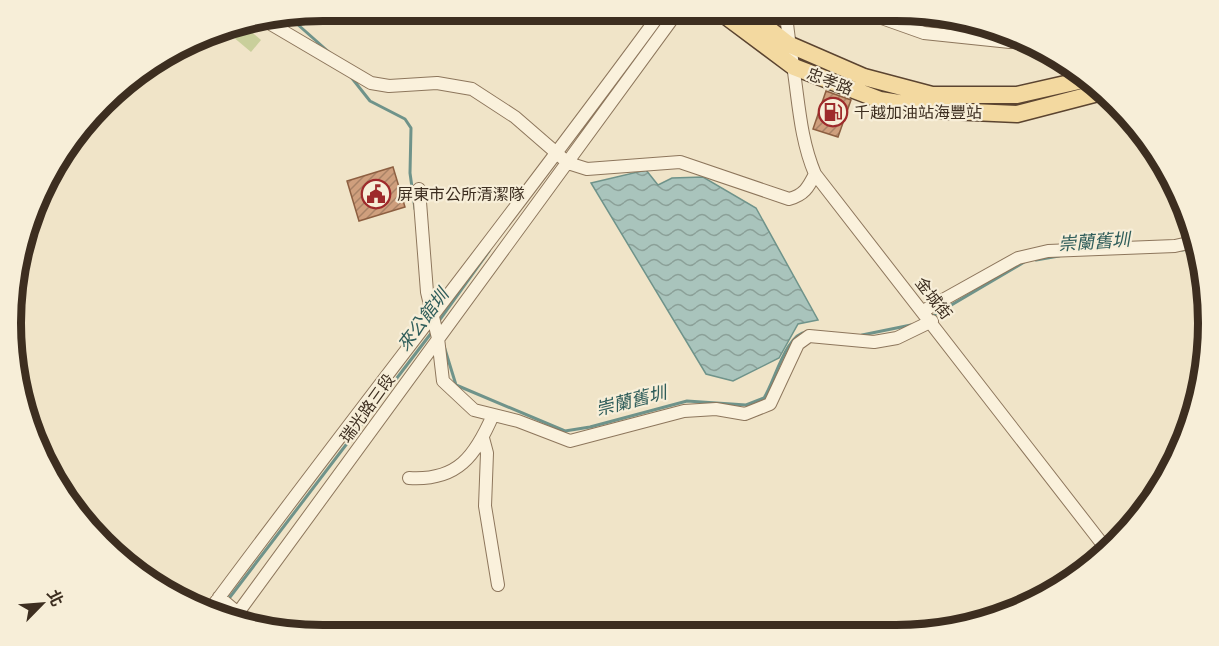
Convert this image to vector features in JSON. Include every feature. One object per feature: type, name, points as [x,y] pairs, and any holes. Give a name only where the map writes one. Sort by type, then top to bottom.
[{"type":"main road","name":"忠孝路","points":[[732,21],[794,67],[880,100],[949,111],[1017,114],[1093,94]]},
{"type":"main road","name":"忠孝路","points":[[758,21],[788,45],[864,77],[932,94],[1017,95],[1077,81]]},
{"type":"street","name":"瑞光路三段","points":[[214,604],[432,314],[557,154],[655,21]]},
{"type":"street","name":"瑞光路三段","points":[[238,613],[671,21]]},
{"type":"street","name":"金城街","points":[[787,21],[788,45],[794,67],[804,149],[815,174],[932,321],[1102,544]]},
{"type":"street","points":[[890,21],[924,33],[1005,41]]},
{"type":"street","points":[[273,26],[371,83],[389,86],[437,83],[472,89],[515,117],[568,163],[587,169],[680,162],[789,199],[801,196],[807,190],[815,174]]},
{"type":"street","points":[[419,189],[427,292],[438,338],[443,381],[474,410],[518,421],[570,441],[684,411],[716,408],[745,414],[770,404],[798,344],[809,336],[874,342],[897,338],[932,321]]},
{"type":"street","points":[[923,311],[1018,258],[1048,251],[1175,246],[1187,243]]},
{"type":"street","points":[[409,478],[432,480],[457,469],[483,438],[493,415]]},
{"type":"street","points":[[483,438],[487,453],[484,506],[498,585]]},
{"type":"street","points":[[219,597],[229,610]]},
{"type":"green space","points":[[249,30],[261,40],[251,52],[231,35]]},
{"type":"water","points":[[646,170],[658,185],[672,178],[703,177],[756,208],[818,320],[798,324],[779,358],[733,381],[706,374],[591,183]]},
{"type":"building","name":"千越加油站海豐站","points":[[826,91],[851,100],[838,137],[813,129]]},
{"type":"building","name":"屏東市公所清潔隊","points":[[393,167],[405,207],[359,221],[347,181]]},
{"type":"waterway","name":"崇蘭舊圳","points":[[296,23],[331,54]]},
{"type":"waterway","name":"崇蘭舊圳","points":[[351,77],[370,101],[405,119],[411,128],[410,173],[415,209]]},
{"type":"waterway","name":"崇蘭舊圳","points":[[1182,250],[1189,249]]},
{"type":"waterway","name":"來公館圳","points":[[439,321],[489,251]]},
{"type":"waterway","name":"崇蘭舊圳","points":[[1036,260],[1059,256]]},
{"type":"waterway","name":"崇蘭舊圳","points":[[931,317],[1026,261]]},
{"type":"waterway","name":"崇蘭舊圳","points":[[862,335],[911,325]]},
{"type":"waterway","name":"來公館圳","points":[[227,601],[432,332]]},
{"type":"waterway","name":"崇蘭舊圳","points":[[444,346],[456,385],[565,431],[590,427],[687,401],[746,405],[764,398],[787,349],[800,334],[807,332]]},
{"type":"place","name":"千越加油站海豐站","points":[[833,112]]},
{"type":"place","name":"屏東市公所清潔隊","points":[[376,194]]}]
